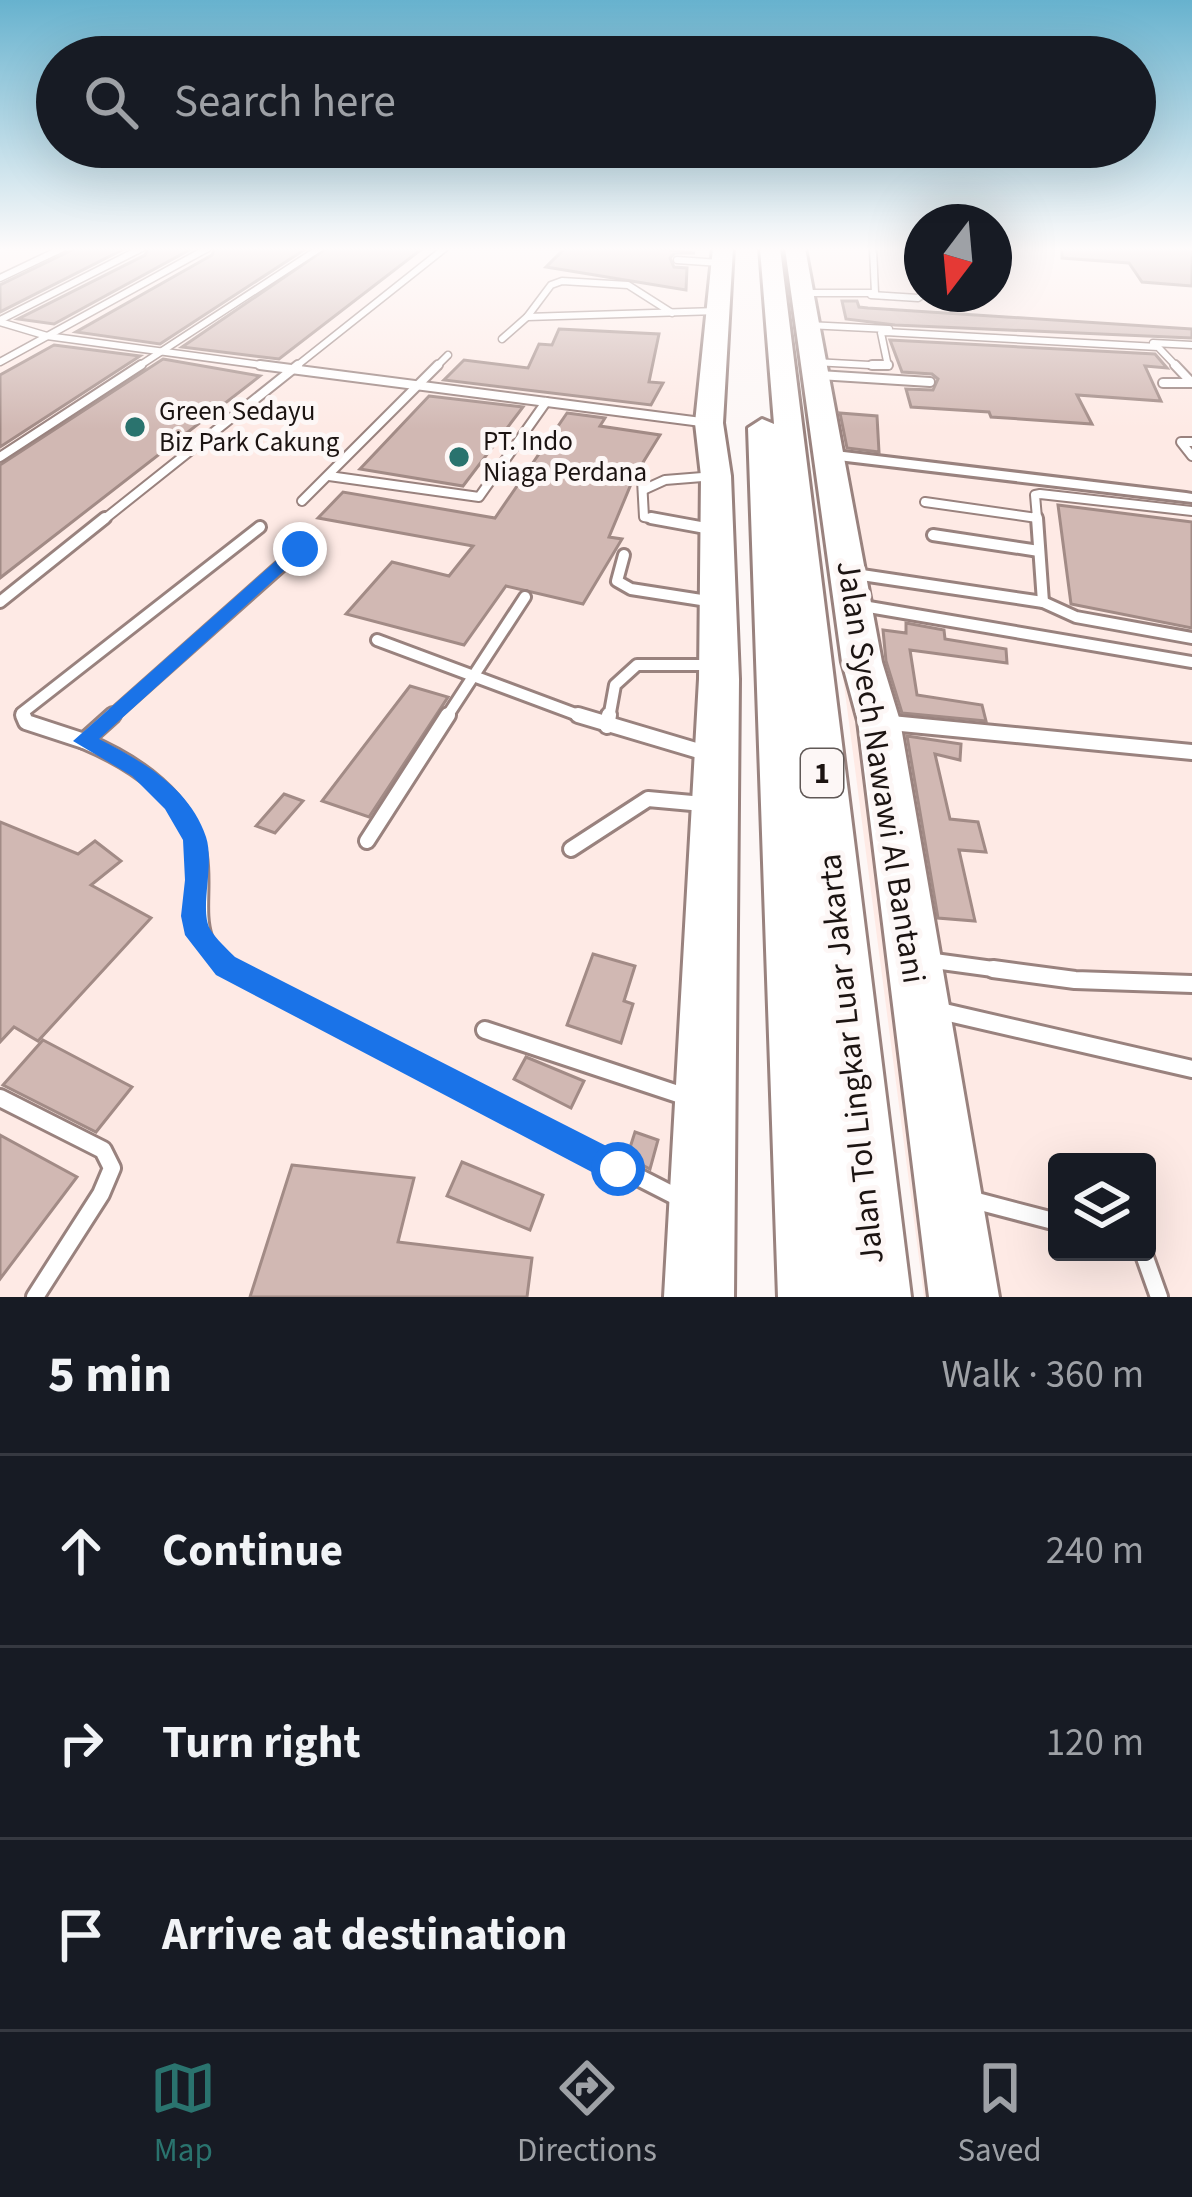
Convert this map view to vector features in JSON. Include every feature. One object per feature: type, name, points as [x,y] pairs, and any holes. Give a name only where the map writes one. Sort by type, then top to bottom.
[{"type":"highway","name":"Jalan Tol Lingkar Luar Jakarta","points":[[737,309],[813,1297]]},
{"type":"highway","name":"Jalan Tol Lingkar Luar Jakarta","points":[[776,309],[876,1297]]},
{"type":"highway","name":"Jalan Syech Nawawi Al Bantani","points":[[804,309],[827,455],[866,596],[862,662],[879,721],[964,1297]]},
{"type":"highway","points":[[699,1297],[718,665],[716,476],[709,424],[717,311]]},
{"type":"street","points":[[827,455],[1190,502]]},
{"type":"lane","points":[[0,362],[96,309]]},
{"type":"lane","points":[[0,457],[226,309]]},
{"type":"lane","points":[[0,602],[368,309]]},
{"type":"lane","points":[[502,339],[533,309]]},
{"type":"lane","points":[[665,309],[675,315]]},
{"type":"lane","points":[[808,339],[852,309]]},
{"type":"lane","points":[[526,317],[717,311]]},
{"type":"lane","points":[[864,313],[871,328]]},
{"type":"lane","points":[[0,321],[47,335],[158,352],[709,424]]},
{"type":"lane","points":[[808,339],[871,328],[1192,345]]},
{"type":"lane","points":[[808,339],[888,366],[884,332],[1160,347],[1192,384],[1163,382]]},
{"type":"lane","points":[[808,339],[930,382]]},
{"type":"lane","points":[[302,501],[448,355]]},
{"type":"lane","points":[[329,476],[479,497],[546,402]]},
{"type":"lane","points":[[1192,442],[1181,442],[1192,456]]},
{"type":"lane","points":[[714,529],[646,518],[642,485],[686,476],[716,476]]},
{"type":"lane","points":[[1043,602],[1035,495],[1190,502]]},
{"type":"lane","points":[[925,502],[1037,518]]},
{"type":"lane","points":[[260,527],[22,713],[26,722],[83,741],[140,770],[173,802],[195,838],[194,916],[199,935],[225,966],[702,1210]]},
{"type":"lane","points":[[933,535],[1039,551]]},
{"type":"lane","points":[[83,741],[300,549]]},
{"type":"lane","points":[[624,555],[616,581],[631,589],[717,603]]},
{"type":"lane","points":[[866,596],[892,580],[908,581],[1043,602],[1076,617],[1192,638]]},
{"type":"lane","points":[[866,596],[922,613],[1192,662]]},
{"type":"lane","points":[[367,841],[524,597]]},
{"type":"lane","points":[[377,640],[607,726],[716,756]]},
{"type":"lane","points":[[607,726],[615,685],[637,665],[718,665]]},
{"type":"lane","points":[[879,721],[1192,752]]},
{"type":"lane","points":[[572,849],[648,799],[715,805]]},
{"type":"lane","points":[[913,958],[1075,980],[1192,984]]},
{"type":"lane","points":[[920,1006],[1192,1070]]},
{"type":"lane","points":[[485,1030],[661,1092],[705,1101]]},
{"type":"lane","points":[[0,1098],[103,1150],[112,1168],[101,1194],[35,1297]]},
{"type":"lane","points":[[947,1193],[1048,1220]]},
{"type":"lane","points":[[1146,1261],[1159,1297]]},
{"type":"shaded area","points":[[0,309],[717,309],[708,389],[722,1297],[0,1297]]},
{"type":"shaded area","points":[[795,309],[1192,309],[1192,1297],[924,1297]]},
{"type":"building","points":[[39,309],[82,309],[54,324],[18,319]]},
{"type":"building","points":[[117,309],[214,309],[160,344],[76,332]]},
{"type":"building","points":[[238,309],[344,309],[279,359],[182,347]]},
{"type":"building","points":[[844,309],[1192,329],[1192,338],[846,319]]},
{"type":"building","points":[[559,329],[659,334],[649,382],[663,383],[651,405],[444,380],[464,360],[528,368],[539,344],[552,345]]},
{"type":"building","points":[[890,340],[1155,354],[1167,368],[1145,366],[1161,401],[1077,395],[1092,424],[991,417],[989,412],[911,407],[906,389],[933,390],[938,379],[932,374],[902,372]]},
{"type":"building","name":"Green Sedayu Biz Park Cakung","points":[[54,345],[140,356],[0,447],[0,375]]},
{"type":"building","name":"Green Sedayu Biz Park Cakung","points":[[163,359],[260,376],[0,578],[0,465]]},
{"type":"building","points":[[429,396],[523,407],[463,486],[360,469]]},
{"type":"building","points":[[567,413],[605,418],[600,426],[660,435],[634,477],[609,537],[622,539],[583,604],[506,586],[464,645],[346,614],[392,562],[449,576],[473,546],[318,518],[343,492],[495,518]]},
{"type":"building","points":[[840,413],[877,416],[879,452],[847,448]]},
{"type":"building","points":[[1058,505],[1192,522],[1192,628],[1071,604]]},
{"type":"building","points":[[906,623],[944,630],[945,639],[1006,649],[1007,663],[910,650],[917,695],[982,705],[986,721],[902,713],[886,661],[883,630],[906,633]]},
{"type":"building","points":[[410,686],[448,697],[369,817],[322,801]]},
{"type":"building","points":[[907,736],[961,744],[960,760],[935,754],[950,819],[978,822],[986,852],[959,850],[975,921],[938,918]]},
{"type":"building","points":[[284,794],[303,801],[275,833],[256,826]]},
{"type":"building","points":[[0,822],[78,854],[95,841],[121,861],[91,885],[151,918],[38,1041],[14,1027],[0,1042]]},
{"type":"building","points":[[593,954],[635,966],[624,1001],[633,1004],[621,1043],[567,1025]]},
{"type":"building","points":[[43,1040],[132,1087],[96,1132],[3,1085]]},
{"type":"building","points":[[526,1057],[584,1081],[571,1108],[514,1079]]},
{"type":"building","points":[[635,1132],[658,1140],[650,1169],[627,1157]]},
{"type":"building","points":[[0,1135],[77,1177],[0,1279]]},
{"type":"building","points":[[462,1162],[543,1195],[530,1230],[447,1196]]},
{"type":"building","points":[[292,1165],[414,1178],[398,1242],[532,1258],[527,1297],[250,1297]]},
{"type":"place","name":"Green Sedayu Biz Park Cakung","points":[[135,427]]},
{"type":"place","name":"PT. Indo Niaga Perdana","points":[[459,457]]},
{"type":"route","points":[[300,549],[83,741],[140,770],[173,802],[195,838],[194,916],[199,935],[225,966],[618,1169]]}]
